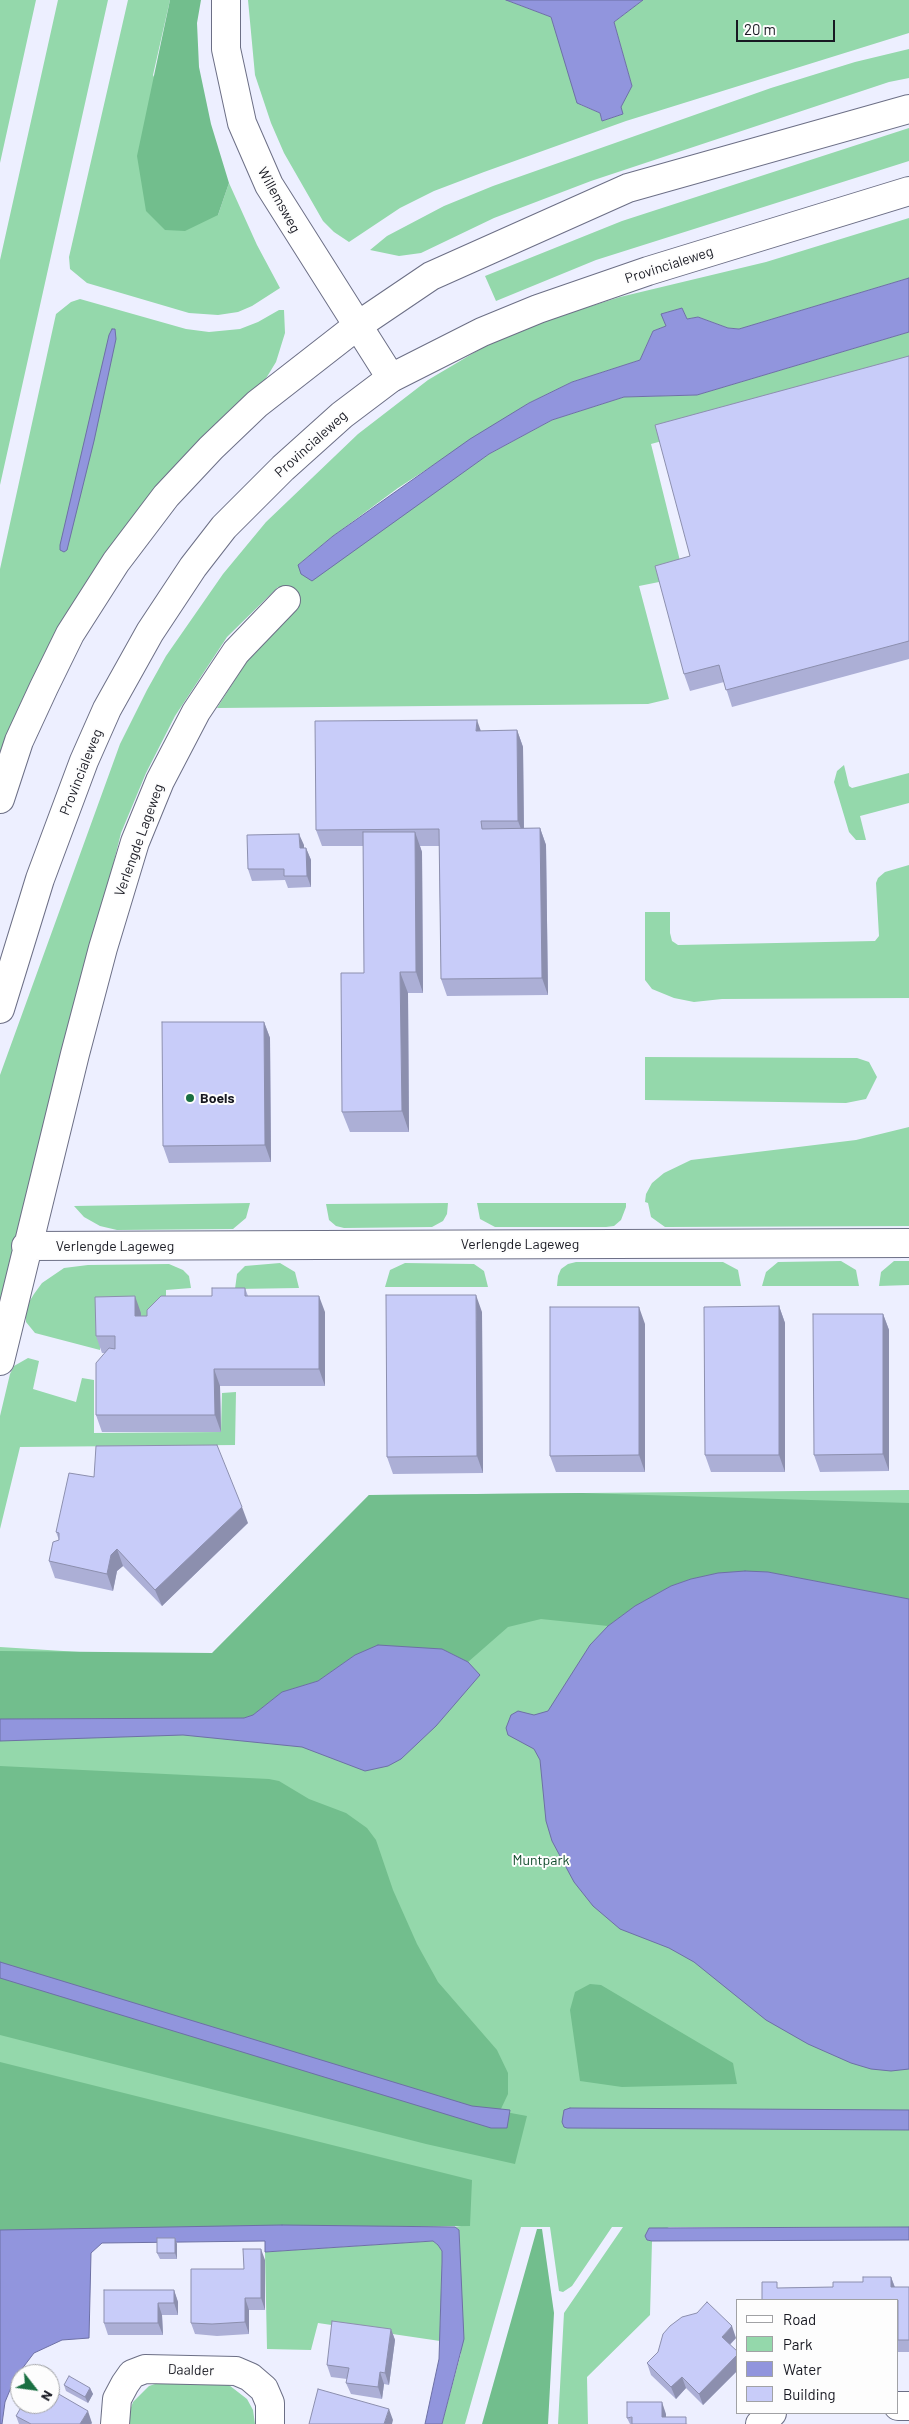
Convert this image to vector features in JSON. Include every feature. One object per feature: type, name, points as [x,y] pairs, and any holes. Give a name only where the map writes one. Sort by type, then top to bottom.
[{"type":"main road","name":"Willemsweg","points":[[226,0],[226,48],[242,124],[269,185],[390,378]]},
{"type":"main road","points":[[0,799],[19,740],[44,687],[70,634],[116,562],[166,496],[211,448],[257,404],[357,326],[431,276],[628,188],[909,109]]},
{"type":"main road","name":"Provincialeweg","points":[[0,1009],[40,879],[84,761],[107,709],[150,632],[192,567],[224,527],[342,415],[390,378],[482,332],[538,309],[648,271],[909,191]]},
{"type":"main road","name":"Verlengde Lageweg","points":[[286,600],[236,652],[196,712],[160,781],[145,816],[135,842],[103,948],[26,1246],[909,1243]]},
{"type":"main road","points":[[0,1361],[26,1246]]},
{"type":"main road","name":"Daalder","points":[[115,2424],[117,2399],[132,2374],[145,2369],[236,2371],[250,2377],[264,2390],[270,2402],[270,2424]]},
{"type":"main road","points":[[760,2424],[771,2414]]},
{"type":"green space","points":[[0,0],[36,0],[0,163]]},
{"type":"green space","points":[[58,0],[108,0],[0,485],[0,260]]},
{"type":"green space","points":[[128,0],[170,0],[153,75],[218,215],[229,183],[257,245],[280,288],[252,306],[238,312],[218,315],[189,313],[87,283],[70,269],[69,257]]},
{"type":"green space","points":[[170,0],[201,0],[197,23],[199,67],[211,124],[229,183],[218,215],[185,231],[165,230],[146,211],[137,156]]},
{"type":"green space","points":[[248,0],[506,0],[551,17],[581,105],[600,113],[602,121],[623,114],[620,107],[632,86],[614,22],[643,0],[909,0],[909,33],[626,121],[484,172],[434,191],[400,208],[349,242],[334,232],[323,221],[284,153],[271,123],[255,75]]},
{"type":"green space","points":[[909,49],[909,78],[889,82],[591,181],[494,218],[421,253],[399,256],[370,250],[387,236],[444,206],[493,186],[771,88],[855,62]]},
{"type":"green space","points":[[909,128],[909,161],[596,260],[496,301],[485,276],[622,221]]},
{"type":"green space","points":[[909,218],[909,278],[739,329],[728,328],[698,317],[687,319],[682,308],[662,314],[666,326],[653,331],[640,360],[572,382],[529,403],[398,488],[333,536],[298,565],[435,491],[489,454],[552,420],[624,397],[697,395],[909,332],[909,374],[651,444],[684,577],[639,586],[669,699],[648,704],[217,708],[247,661],[298,603],[290,594],[278,587],[227,637],[175,716],[146,773],[121,833],[0,1316],[0,1075],[120,744],[166,656],[223,574],[266,522],[358,434],[428,380],[482,348],[534,324],[620,297],[766,262]]},
{"type":"green space","points":[[80,299],[186,329],[209,332],[240,329],[258,322],[279,310],[284,310],[285,333],[276,362],[265,380],[194,446],[146,501],[0,769],[0,569],[56,314],[71,302]]},
{"type":"green space","points":[[844,765],[849,786],[852,788],[909,773],[909,803],[860,816],[866,840],[856,840],[849,832],[834,782],[837,771]]},
{"type":"green space","points":[[909,865],[909,998],[722,999],[694,1002],[674,998],[652,989],[645,980],[645,912],[670,912],[670,933],[672,941],[678,945],[875,941],[879,936],[876,883],[878,878],[885,872]]},
{"type":"green space","points":[[645,1057],[857,1058],[869,1062],[877,1077],[866,1099],[846,1103],[645,1100]]},
{"type":"green space","points":[[909,1127],[909,1226],[665,1227],[651,1217],[648,1203],[645,1202],[646,1194],[652,1183],[664,1173],[691,1160],[856,1140]]},
{"type":"green space","points":[[250,1203],[246,1218],[233,1229],[117,1230],[100,1226],[84,1217],[74,1206]]},
{"type":"green space","points":[[448,1203],[447,1214],[443,1221],[432,1227],[344,1228],[336,1226],[329,1220],[326,1204]]},
{"type":"green space","points":[[477,1203],[626,1203],[626,1207],[621,1220],[614,1226],[495,1227],[480,1219]]},
{"type":"green space","points":[[841,1261],[856,1270],[859,1286],[762,1286],[766,1272],[778,1262]]},
{"type":"green space","points":[[894,1261],[909,1261],[909,1285],[879,1286],[881,1272]]},
{"type":"green space","points":[[576,1262],[723,1262],[738,1270],[741,1286],[557,1286],[561,1269],[568,1264]]},
{"type":"green space","points":[[280,1263],[295,1272],[299,1288],[235,1289],[237,1274],[245,1266]]},
{"type":"green space","points":[[405,1263],[474,1264],[484,1271],[488,1287],[385,1287],[390,1270]]},
{"type":"green space","points":[[169,1264],[183,1270],[189,1276],[191,1288],[166,1290],[166,1309],[153,1320],[101,1314],[100,1350],[35,1333],[26,1322],[26,1307],[34,1294],[42,1283],[64,1268],[88,1265]]},
{"type":"green space","points":[[28,1358],[39,1361],[33,1389],[76,1402],[82,1378],[94,1380],[94,1433],[221,1432],[222,1393],[236,1392],[235,1445],[20,1447],[0,1529],[0,1416],[10,1374],[14,1366]]},
{"type":"green space","name":"Muntpark","points":[[909,1490],[909,2227],[669,2227],[647,2240],[652,2241],[650,2315],[587,2377],[588,2424],[558,2424],[564,2313],[623,2227],[612,2227],[572,2286],[563,2292],[559,2291],[550,2227],[521,2227],[465,2424],[442,2424],[461,2353],[459,2230],[455,2227],[461,2226],[0,2222],[0,1647],[206,1660],[369,1495]]},
{"type":"green space","points":[[582,1493],[909,1503],[909,1599],[768,1572],[718,1573],[671,1586],[635,1606],[608,1626],[541,1619],[508,1627],[468,1662],[442,1649],[355,1655],[318,1681],[282,1692],[253,1715],[244,1718],[0,1719],[0,1651],[212,1653],[369,1495]]},
{"type":"green space","points":[[0,1766],[269,1779],[279,1781],[309,1799],[346,1813],[367,1828],[376,1840],[393,1890],[417,1944],[438,1982],[497,2050],[508,2073],[508,2094],[500,2111],[527,2116],[515,2164],[426,2144],[0,2035]]},
{"type":"green space","points":[[590,1984],[601,1985],[733,2063],[737,2084],[622,2087],[580,2081],[570,2010],[575,1992]]},
{"type":"green space","points":[[0,2062],[472,2180],[470,2226],[0,2231]]},
{"type":"green space","points":[[537,2229],[542,2229],[554,2313],[548,2424],[482,2424]]},
{"type":"green space","points":[[433,2241],[442,2251],[440,2341],[318,2323],[311,2350],[267,2349],[265,2252]]},
{"type":"green space","points":[[225,2382],[247,2399],[253,2410],[255,2424],[125,2424],[133,2402],[149,2386],[158,2383]]},
{"type":"water","points":[[506,0],[643,0],[614,22],[632,86],[621,107],[623,114],[602,121],[600,113],[577,103],[551,17]]},
{"type":"water","points":[[909,278],[909,332],[697,395],[624,397],[552,420],[489,454],[312,581],[301,574],[298,565],[333,536],[470,439],[529,403],[572,382],[640,360],[653,331],[666,326],[661,314],[682,308],[687,319],[698,317],[728,328],[739,329]]},
{"type":"water","points":[[112,329],[115,329],[116,339],[94,441],[67,550],[64,552],[60,550],[60,545],[109,335]]},
{"type":"water","points":[[768,1572],[909,1599],[909,2069],[891,2071],[871,2069],[851,2063],[808,2044],[766,2020],[694,1962],[669,1948],[620,1929],[593,1906],[574,1882],[552,1841],[546,1821],[540,1760],[534,1749],[508,1735],[506,1728],[511,1715],[518,1711],[534,1715],[548,1711],[590,1645],[608,1626],[635,1606],[671,1586],[691,1579],[718,1573]]},
{"type":"water","points":[[378,1645],[442,1649],[468,1662],[480,1675],[436,1726],[401,1759],[388,1766],[365,1771],[302,1747],[183,1735],[0,1741],[0,1719],[244,1718],[253,1715],[282,1692],[318,1681],[355,1655]]},
{"type":"water","points":[[0,1962],[472,2106],[510,2110],[507,2128],[491,2128],[0,1978]]},
{"type":"water","points":[[570,2108],[909,2110],[909,2130],[567,2128],[564,2127],[562,2122],[564,2110]]},
{"type":"water","points":[[282,2225],[455,2227],[459,2230],[464,2339],[442,2424],[425,2424],[439,2359],[442,2251],[438,2245],[433,2241],[265,2252],[265,2241],[102,2243],[91,2253],[89,2338],[62,2340],[34,2353],[26,2364],[10,2364],[10,2390],[5,2402],[2,2424],[0,2424],[0,2230]]},
{"type":"water","points":[[909,2227],[909,2240],[652,2241],[647,2240],[645,2236],[649,2228]]},
{"type":"building","points":[[909,356],[909,641],[726,690],[719,665],[684,674],[655,566],[690,556],[655,425]]},
{"type":"building","points":[[477,720],[476,731],[517,730],[518,821],[481,821],[482,829],[540,828],[542,978],[441,979],[439,829],[316,830],[315,721]]},
{"type":"building","points":[[363,832],[415,832],[416,972],[400,972],[402,1111],[342,1112],[341,973],[364,973]]},
{"type":"building","points":[[299,834],[300,848],[306,848],[307,876],[284,876],[284,869],[248,869],[247,835]]},
{"type":"building","points":[[162,1022],[264,1022],[265,1145],[163,1146]]},
{"type":"building","points":[[212,1288],[245,1288],[245,1296],[319,1296],[319,1369],[214,1369],[215,1415],[96,1415],[96,1363],[109,1348],[115,1349],[115,1336],[96,1336],[95,1297],[135,1296],[135,1316],[147,1316],[147,1310],[161,1296],[212,1296]]},
{"type":"building","points":[[386,1295],[476,1295],[477,1456],[387,1457]]},
{"type":"building","points":[[779,1306],[779,1455],[705,1455],[704,1307]]},
{"type":"building","points":[[550,1307],[639,1307],[639,1455],[550,1456]]},
{"type":"building","points":[[813,1314],[883,1314],[883,1454],[814,1455]]},
{"type":"building","points":[[217,1445],[242,1507],[155,1590],[117,1549],[111,1555],[107,1574],[49,1561],[53,1542],[59,1540],[59,1533],[56,1532],[69,1473],[94,1477],[96,1446]]},
{"type":"building","points":[[157,2238],[175,2238],[175,2253],[157,2253]]},
{"type":"building","points":[[243,2249],[261,2249],[261,2298],[245,2298],[245,2322],[191,2323],[191,2269],[244,2269]]},
{"type":"building","points":[[863,2277],[891,2277],[891,2287],[909,2287],[909,2340],[899,2340],[899,2299],[762,2299],[762,2282],[777,2282],[777,2288],[833,2287],[833,2282],[863,2282]]},
{"type":"building","points":[[104,2290],[174,2290],[174,2303],[158,2303],[158,2323],[104,2323]]},
{"type":"building","points":[[707,2302],[732,2326],[722,2337],[736,2350],[736,2356],[699,2394],[682,2377],[671,2387],[647,2363],[658,2352],[663,2334],[670,2326],[682,2317],[697,2313]]},
{"type":"building","points":[[332,2321],[391,2329],[385,2373],[380,2372],[378,2387],[346,2383],[349,2368],[327,2365]]},
{"type":"building","points":[[69,2376],[90,2388],[85,2397],[64,2385]]},
{"type":"building","points":[[318,2389],[389,2409],[384,2424],[309,2424]]},
{"type":"building","points":[[60,2395],[88,2411],[80,2424],[31,2424],[16,2416],[17,2414],[60,2414]]},
{"type":"building","points":[[627,2402],[662,2402],[662,2417],[686,2417],[686,2424],[632,2424],[632,2417],[627,2418]]},
{"type":"place","name":"Boels","points":[[190,1098]]}]
